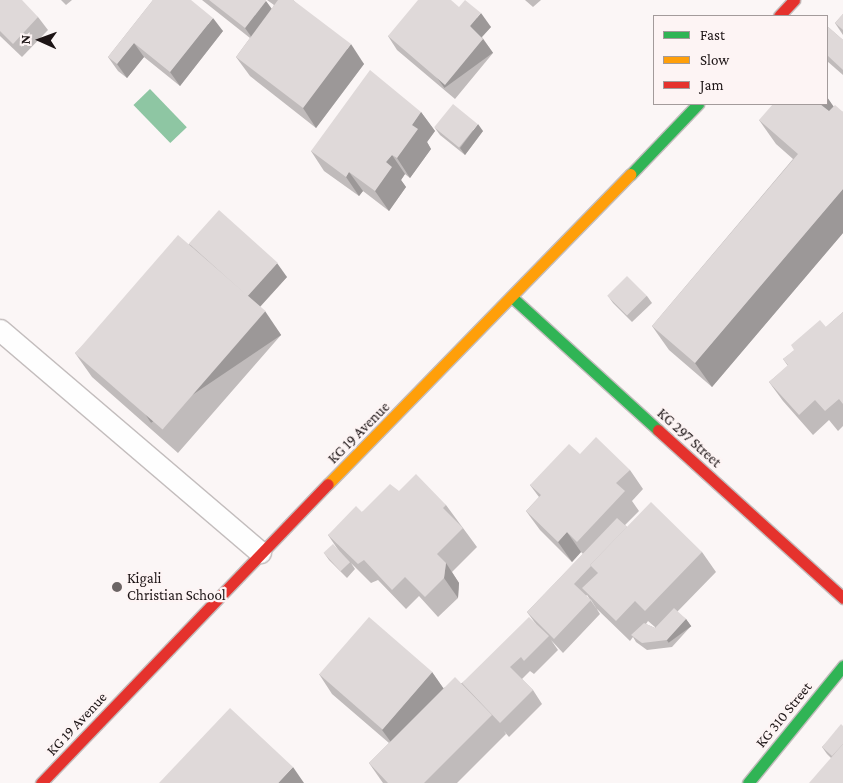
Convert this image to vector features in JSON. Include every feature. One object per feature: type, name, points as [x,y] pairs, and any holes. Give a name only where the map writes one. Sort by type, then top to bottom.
[{"type":"main road","points":[[780,15],[794,0]]},
{"type":"main road","name":"KG 19 Avenue","points":[[41,783],[260,552],[514,300],[697,105]]},
{"type":"main road","name":"KG 297 Street","points":[[514,300],[843,598]]},
{"type":"main road","name":"KG 310 Street","points":[[748,783],[843,666]]},
{"type":"lane","points":[[0,330],[260,552]]},
{"type":"shaded area","points":[[150,89],[187,127],[170,143],[133,105]]},
{"type":"building","points":[[0,0],[22,0],[38,17],[13,44],[0,31]]},
{"type":"building","points":[[153,0],[191,0],[213,18],[170,72],[134,43],[117,64],[108,57]]},
{"type":"building","points":[[209,0],[265,0],[266,1],[245,28]]},
{"type":"building","points":[[278,0],[293,0],[351,44],[303,108],[236,57]]},
{"type":"building","points":[[418,0],[451,0],[459,7],[465,0],[481,13],[470,26],[483,39],[445,85],[388,36]]},
{"type":"building","points":[[843,14],[843,30],[835,23]]},
{"type":"building","points":[[828,27],[843,40],[843,70],[828,56]]},
{"type":"building","points":[[370,70],[421,112],[412,125],[418,129],[397,158],[392,155],[386,162],[392,167],[375,191],[349,172],[346,177],[311,151]]},
{"type":"building","points":[[453,104],[478,124],[459,147],[434,127]]},
{"type":"building","points":[[772,105],[821,105],[829,111],[835,105],[843,112],[843,189],[695,363],[652,326],[798,154],[759,120]]},
{"type":"building","points":[[219,210],[278,263],[248,296],[189,243]]},
{"type":"building","points":[[178,235],[266,311],[163,430],[75,353]]},
{"type":"building","points":[[627,276],[647,296],[627,316],[607,296]]},
{"type":"building","points":[[843,312],[843,404],[839,399],[825,411],[815,400],[799,415],[769,382],[788,365],[783,359],[794,350],[791,345],[820,320],[826,327]]},
{"type":"building","points":[[596,437],[630,470],[616,483],[625,491],[577,542],[567,532],[558,542],[526,511],[541,495],[530,485],[569,444],[580,454]]},
{"type":"building","points":[[416,474],[446,505],[443,508],[463,528],[437,554],[446,563],[444,578],[425,597],[405,577],[392,590],[364,560],[358,564],[328,535],[356,506],[362,512],[390,484],[399,491]]},
{"type":"building","points":[[651,502],[702,552],[645,611],[635,601],[616,621],[582,588],[598,573],[590,565]]},
{"type":"building","points":[[617,518],[627,527],[574,584],[591,600],[554,639],[527,612]]},
{"type":"building","points":[[333,544],[350,562],[341,571],[323,553]]},
{"type":"building","points":[[674,608],[686,619],[667,640],[642,643],[631,635],[644,623],[655,628]]},
{"type":"building","points":[[369,617],[432,672],[383,729],[319,674]]},
{"type":"building","points":[[529,617],[549,636],[524,661],[521,657],[510,667],[533,690],[500,723],[462,683]]},
{"type":"building","points":[[455,677],[492,715],[424,783],[388,783],[369,763]]},
{"type":"building","points":[[230,708],[293,767],[278,783],[159,783]]},
{"type":"building","points":[[841,724],[843,726],[843,744],[832,756],[822,747]]},
{"type":"building","points":[[843,744],[843,783],[809,783]]},
{"type":"traffic: fast","points":[[631,174],[697,105]]},
{"type":"traffic: fast","points":[[514,299],[658,430]]},
{"type":"traffic: fast","points":[[748,783],[843,666]]},
{"type":"traffic: slow","points":[[328,484],[631,174]]},
{"type":"traffic: jam","points":[[780,15],[794,0]]},
{"type":"traffic: jam","points":[[658,430],[843,598]]},
{"type":"traffic: jam","points":[[41,783],[328,484]]},
{"type":"place","name":"Kigali Christian School","points":[[117,587]]}]
